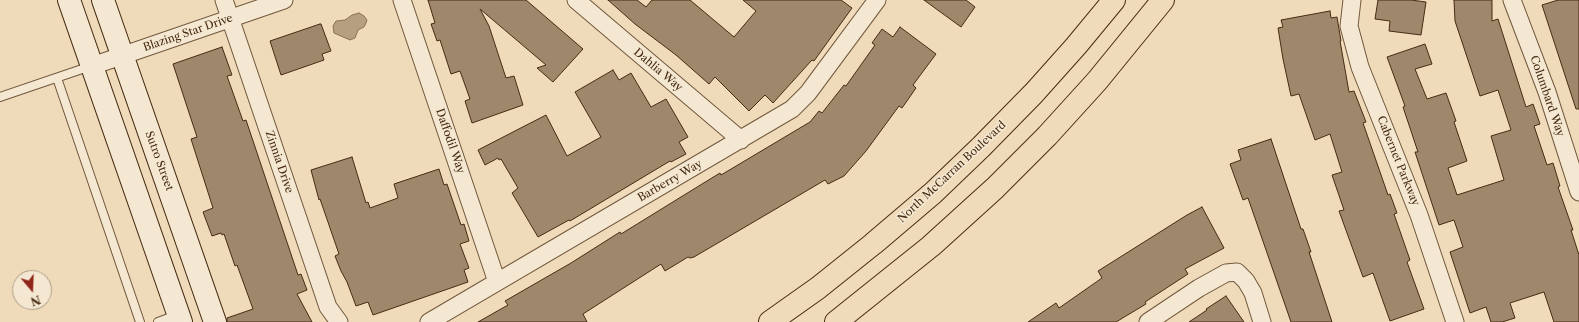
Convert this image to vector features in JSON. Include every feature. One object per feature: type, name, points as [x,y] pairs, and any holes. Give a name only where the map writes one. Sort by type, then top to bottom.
[{"type":"main road","points":[[68,0],[92,66],[172,320],[214,317]]},
{"type":"main road","name":"Sutro Street","points":[[103,0],[214,317]]},
{"type":"main road","name":"North McCarran Boulevard","points":[[770,322],[818,288],[933,193],[1034,93],[1114,0]]},
{"type":"main road","points":[[836,322],[931,246],[995,188],[1047,136],[1098,81],[1163,0]]},
{"type":"street","name":"Zinnia Drive","points":[[224,0],[328,307],[339,322]]},
{"type":"street","name":"Blazing Star Drive","points":[[92,66],[284,0]]},
{"type":"street","name":"Daffodil Way","points":[[402,0],[498,282]]},
{"type":"street","name":"Dahlia Way","points":[[576,0],[741,140]]},
{"type":"street","name":"Barberry Way","points":[[429,322],[741,140],[792,108],[808,93],[877,0]]},
{"type":"street","name":"Cabernet Parkway","points":[[1352,0],[1348,26],[1360,67],[1419,215],[1455,322]]},
{"type":"street","name":"Columbard Way","points":[[1512,0],[1547,92],[1579,192]]},
{"type":"street","points":[[1148,322],[1199,288],[1226,273],[1237,272],[1246,281],[1253,293],[1262,322]]},
{"type":"lane","points":[[0,97],[92,66]]},
{"type":"lane","points":[[57,78],[140,322]]},
{"type":"shaded area","points":[[359,13],[367,20],[364,27],[358,30],[355,38],[350,40],[334,33],[333,26],[336,21],[345,20],[352,15]]},
{"type":"building","points":[[428,0],[526,0],[583,49],[553,82],[537,68],[546,65],[480,9],[489,26],[506,78],[514,76],[523,105],[472,123],[465,101],[470,99],[460,71],[451,74],[440,40],[437,41],[431,24],[435,23]]},
{"type":"building","points":[[608,0],[637,0],[646,7],[652,0],[690,0],[734,37],[756,11],[743,0],[841,0],[852,8],[814,61],[812,60],[773,103],[765,95],[749,111],[715,77],[709,84]]},
{"type":"building","points":[[924,0],[966,0],[975,7],[961,27]]},
{"type":"building","points":[[1378,0],[1411,0],[1426,2],[1421,35],[1389,31],[1390,21],[1375,19]]},
{"type":"building","points":[[1454,0],[1492,0],[1492,21],[1498,19],[1526,107],[1533,104],[1540,124],[1534,126],[1547,165],[1553,163],[1560,186],[1558,187],[1573,230],[1571,230],[1579,255],[1579,322],[1554,322],[1544,292],[1510,303],[1515,318],[1502,322],[1491,322],[1486,307],[1470,313],[1450,252],[1463,247],[1454,220],[1439,225],[1415,152],[1418,152],[1403,107],[1405,106],[1387,57],[1425,44],[1432,64],[1415,69],[1427,99],[1446,93],[1456,121],[1454,122],[1467,161],[1448,168],[1457,195],[1504,180],[1491,136],[1511,130],[1498,90],[1480,96],[1455,21]]},
{"type":"building","points":[[1558,0],[1579,0],[1579,109],[1576,109],[1542,5]]},
{"type":"building","points":[[1330,11],[1331,18],[1337,17],[1349,92],[1354,91],[1366,122],[1363,123],[1388,195],[1390,194],[1397,213],[1394,214],[1410,260],[1407,262],[1424,309],[1390,321],[1373,273],[1363,277],[1339,211],[1344,210],[1332,175],[1342,172],[1330,134],[1315,140],[1299,94],[1291,96],[1283,59],[1278,28],[1283,27],[1281,20]]},
{"type":"building","points":[[320,24],[331,51],[322,54],[324,60],[281,75],[270,41]]},
{"type":"building","points":[[900,27],[936,54],[913,85],[916,88],[902,108],[899,106],[866,151],[844,176],[828,184],[825,180],[694,257],[688,257],[665,271],[661,264],[583,314],[587,322],[478,322],[508,305],[505,301],[571,263],[620,232],[621,234],[720,173],[721,175],[810,122],[819,111],[822,113],[844,85],[846,86],[875,45],[872,43],[882,29],[893,37]]},
{"type":"building","points":[[222,47],[232,75],[227,76],[243,121],[246,120],[298,275],[301,274],[307,290],[297,294],[312,322],[227,322],[227,318],[253,309],[237,265],[235,266],[224,234],[222,235],[221,233],[212,236],[203,212],[213,208],[191,139],[197,137],[173,64]]},
{"type":"building","points":[[613,70],[619,80],[631,73],[651,107],[666,99],[688,137],[679,142],[686,154],[671,162],[670,161],[570,221],[569,220],[538,237],[512,193],[518,188],[501,159],[499,160],[498,158],[485,165],[478,150],[546,115],[567,156],[601,137],[575,92]]},
{"type":"building","points":[[1271,139],[1301,229],[1303,229],[1311,252],[1309,252],[1332,322],[1291,322],[1248,198],[1243,200],[1230,164],[1241,160],[1238,150]]},
{"type":"building","points":[[352,157],[366,203],[368,202],[370,208],[398,198],[394,184],[439,169],[444,185],[447,184],[461,225],[464,224],[469,241],[460,244],[469,268],[464,270],[468,282],[373,315],[368,302],[356,306],[335,256],[339,254],[320,199],[319,200],[311,170]]},
{"type":"building","points":[[1202,207],[1224,248],[1185,269],[1188,274],[1145,302],[1146,304],[1116,322],[1028,322],[1056,303],[1059,308],[1102,278],[1098,271]]},
{"type":"building","points":[[1226,296],[1244,322],[1189,322],[1207,310],[1206,309]]}]
